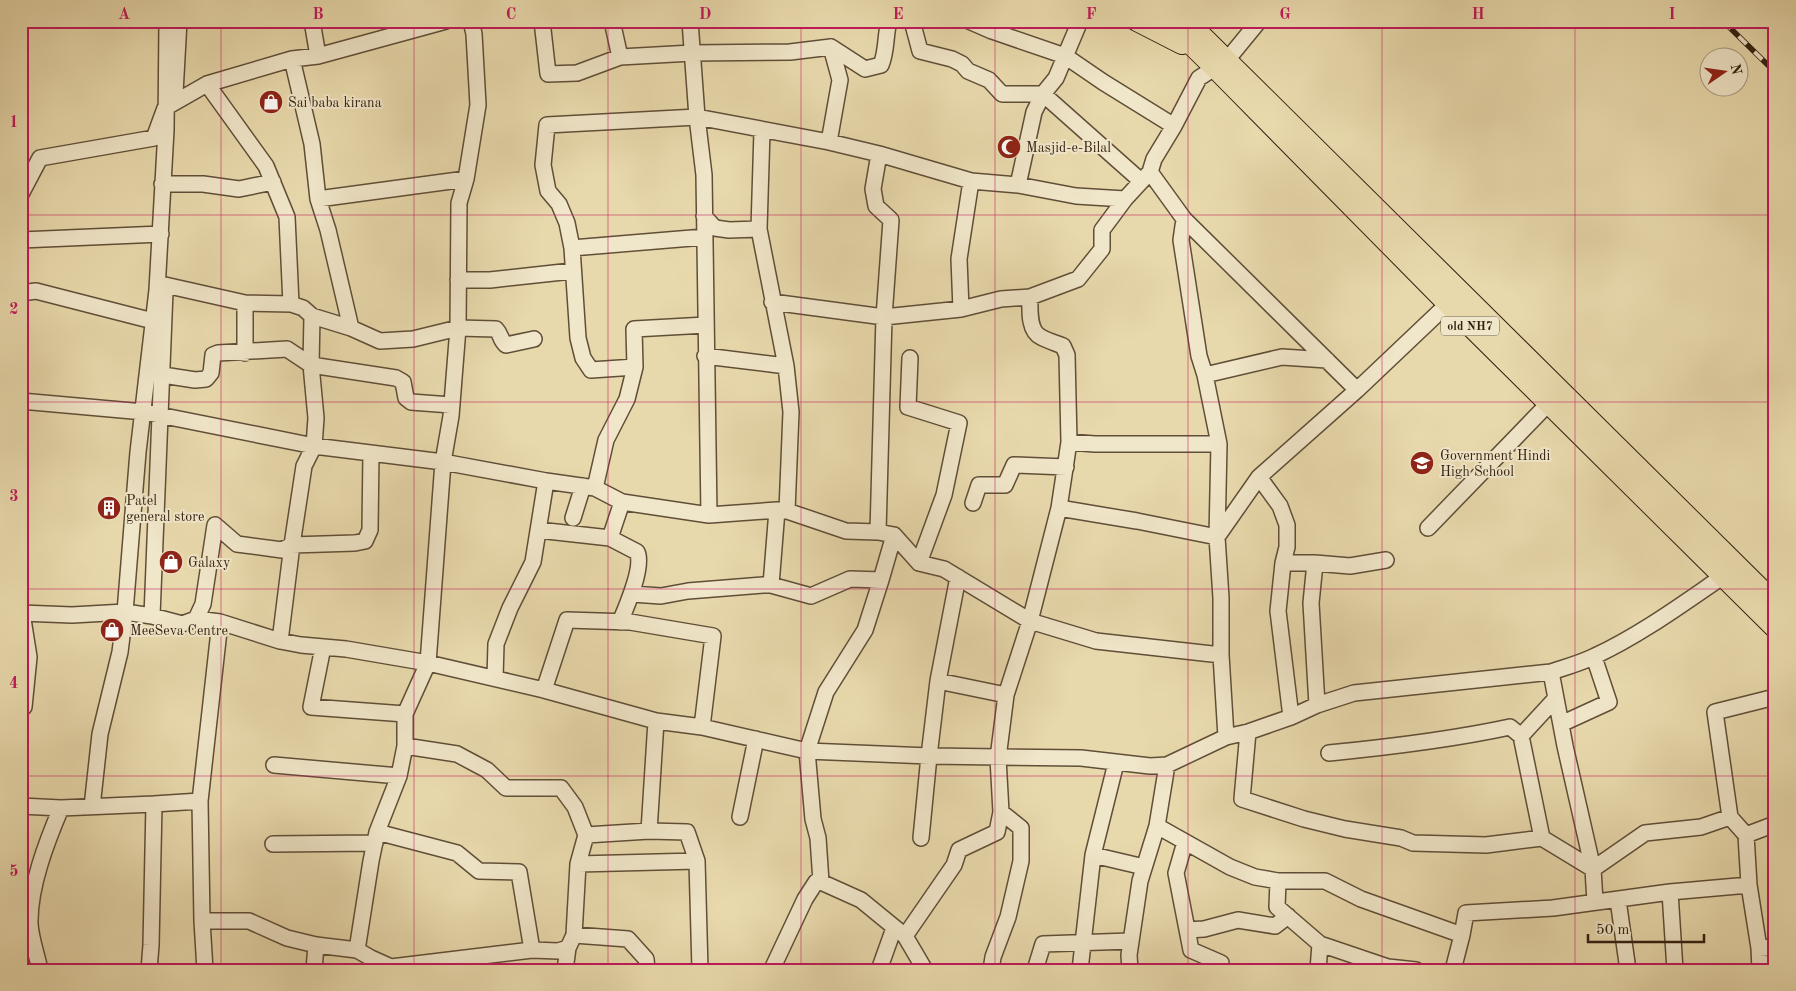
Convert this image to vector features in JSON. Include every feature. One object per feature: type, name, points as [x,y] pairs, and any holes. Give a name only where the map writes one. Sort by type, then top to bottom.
[{"type":"main road","points":[[1137,21],[1221,64]]},
{"type":"main road","points":[[1173,22],[1198,52]]},
{"type":"main road","name":"Old NH7","points":[[1173,22],[1221,64],[1729,570],[1775,603]]},
{"type":"main road","name":"old NH7","points":[[1454,298],[1548,404],[1729,570],[1775,628]]},
{"type":"street","points":[[21,194],[40,158],[154,138],[170,105],[167,21]]},
{"type":"street","points":[[92,807],[100,734],[120,652],[138,452],[153,320],[161,288],[170,105],[179,21]]},
{"type":"street","points":[[312,21],[318,56]]},
{"type":"street","points":[[170,105],[207,84],[292,59],[318,56],[446,21]]},
{"type":"street","points":[[357,950],[376,837],[399,776],[405,746],[405,714],[428,664],[443,462],[451,416],[458,328],[459,202],[466,179],[478,105],[474,34],[471,21]]},
{"type":"street","points":[[542,21],[548,74],[576,73],[620,57],[692,53],[790,52],[831,47],[866,69],[881,65],[885,55],[889,23],[912,21],[920,51],[952,59],[962,64],[968,71],[989,80],[1002,94],[1043,94],[1146,177],[1184,219],[1357,390]]},
{"type":"street","points":[[612,21],[620,57]]},
{"type":"street","points":[[690,21],[697,117],[704,175],[709,516]]},
{"type":"street","points":[[969,21],[992,31],[1065,56],[1174,126]]},
{"type":"street","points":[[1018,185],[1034,112],[1043,94],[1056,78],[1080,21]]},
{"type":"street","points":[[772,302],[884,317],[961,309],[1001,299],[1030,297],[1078,279],[1102,248],[1102,230],[1125,199],[1146,177],[1154,159],[1200,78],[1221,64],[1259,21]]},
{"type":"street","points":[[828,142],[840,80],[831,47]]},
{"type":"street","points":[[292,59],[312,144],[318,199],[328,230],[351,328]]},
{"type":"street","points":[[207,84],[266,166],[287,216],[292,304]]},
{"type":"street","points":[[635,367],[591,370],[583,358],[578,338],[572,271],[572,248],[567,223],[559,204],[548,190],[543,165],[547,124],[697,117],[762,131],[828,142],[879,154],[971,181],[1018,185],[1076,196],[1125,199]]},
{"type":"street","points":[[762,131],[759,229],[772,302],[777,315],[792,412],[782,511],[771,585]]},
{"type":"street","points":[[878,532],[884,317],[891,220],[876,206],[873,189],[879,154]]},
{"type":"street","points":[[318,199],[466,179]]},
{"type":"street","points":[[961,309],[959,259],[971,181]]},
{"type":"street","points":[[167,184],[203,184],[239,189],[273,182]]},
{"type":"street","points":[[152,616],[163,375],[161,234],[167,184]]},
{"type":"street","points":[[704,216],[715,228],[729,230],[759,229]]},
{"type":"street","points":[[1184,219],[1180,240],[1199,356],[1205,375],[1219,444],[1217,538],[1226,737]]},
{"type":"street","points":[[21,240],[161,234]]},
{"type":"street","points":[[572,248],[704,237]]},
{"type":"street","points":[[458,280],[490,280],[572,271]]},
{"type":"street","points":[[161,288],[245,303],[292,304],[304,308],[312,316],[351,328],[380,341],[413,339],[458,328],[496,329],[499,332],[501,341],[506,345],[534,339]]},
{"type":"street","points":[[21,293],[36,291],[153,320]]},
{"type":"street","points":[[878,970],[900,932],[954,865],[959,850],[997,832],[1001,812],[998,758],[1006,695],[1030,621],[1059,508],[1069,442],[1067,355],[1063,346],[1038,336],[1034,331],[1030,297]]},
{"type":"street","points":[[1217,538],[1259,477],[1357,390],[1454,298]]},
{"type":"street","points":[[245,303],[245,353]]},
{"type":"street","points":[[280,641],[304,466],[314,446],[316,418],[311,365],[312,316]]},
{"type":"street","points":[[573,518],[589,487],[606,440],[627,399],[635,367],[634,329],[706,325]]},
{"type":"street","points":[[163,375],[195,380],[206,378],[211,373],[213,356],[218,353],[287,350],[311,365],[396,378],[403,382],[406,398],[411,402],[451,405]]},
{"type":"street","points":[[706,356],[786,366]]},
{"type":"street","points":[[1205,375],[1282,357],[1327,360]]},
{"type":"street","points":[[910,358],[908,407],[959,423],[944,495],[919,563]]},
{"type":"street","points":[[21,401],[144,412],[314,446],[443,462],[589,487],[622,502],[709,516],[782,511],[846,532],[878,532],[894,535],[919,563],[944,569],[1030,621],[1096,642],[1221,655]]},
{"type":"street","points":[[1428,528],[1548,404]]},
{"type":"street","points":[[1069,442],[1095,444],[1219,444]]},
{"type":"street","points":[[196,619],[203,604],[215,525],[237,544],[282,550],[292,545],[356,543],[366,540],[370,530],[371,453]]},
{"type":"street","points":[[973,503],[979,485],[1005,485],[1014,465],[1066,467]]},
{"type":"street","points":[[1259,477],[1280,506],[1287,525],[1287,547],[1283,563],[1278,610],[1291,717]]},
{"type":"street","points":[[495,678],[496,644],[510,608],[533,562],[546,481]]},
{"type":"street","points":[[610,538],[622,502]]},
{"type":"street","points":[[1059,508],[1137,521],[1217,538]]},
{"type":"street","points":[[538,530],[610,538],[634,550],[639,556],[632,594],[620,622]]},
{"type":"street","points":[[821,882],[818,838],[813,819],[807,751],[826,692],[865,630],[894,535]]},
{"type":"street","points":[[1283,563],[1350,566],[1386,560]]},
{"type":"street","points":[[1315,563],[1311,603],[1317,705]]},
{"type":"street","points":[[21,707],[24,706],[29,657],[21,613],[72,615],[125,612],[152,616],[182,624],[196,619],[220,622],[301,646],[346,649],[428,664],[544,690],[656,721],[702,728],[807,751],[998,758],[1081,758],[1150,766],[1167,765],[1226,737],[1248,732],[1291,717],[1317,705],[1354,693],[1551,672],[1594,657],[1642,631],[1729,570]]},
{"type":"street","points":[[922,838],[938,681],[958,577]]},
{"type":"street","points":[[632,594],[662,596],[688,591],[771,585],[811,596],[850,579],[881,580]]},
{"type":"street","points":[[544,690],[567,620],[620,622],[713,636],[702,728]]},
{"type":"street","points":[[205,970],[202,921],[200,801],[220,622]]},
{"type":"street","points":[[323,647],[311,707],[405,714]]},
{"type":"street","points":[[1561,724],[1608,702],[1594,657]]},
{"type":"street","points":[[1551,672],[1593,869],[1595,902]]},
{"type":"street","points":[[938,681],[1006,695]]},
{"type":"street","points":[[1760,970],[1759,948],[1749,885],[1746,835],[1730,817],[1714,712],[1775,697]]},
{"type":"street","points":[[1521,736],[1556,698]]},
{"type":"street","points":[[649,831],[656,721]]},
{"type":"street","points":[[1329,753],[1409,745],[1469,736],[1510,727],[1521,736],[1542,838]]},
{"type":"street","points":[[1248,732],[1242,799],[1345,830],[1401,838],[1413,843],[1486,844],[1542,838],[1593,869]]},
{"type":"street","points":[[740,817],[756,739]]},
{"type":"street","points":[[405,746],[457,754],[487,770],[506,788],[561,788],[575,807],[586,835],[578,864],[571,942],[565,970]]},
{"type":"street","points":[[1080,970],[1093,855],[1116,763]]},
{"type":"street","points":[[274,765],[399,776]]},
{"type":"street","points":[[1130,970],[1128,955],[1130,941],[1144,868],[1157,826],[1167,765]]},
{"type":"street","points":[[21,806],[61,808],[200,801]]},
{"type":"street","points":[[149,970],[154,804]]},
{"type":"street","points":[[40,970],[26,925],[44,849],[61,808]]},
{"type":"street","points":[[991,970],[993,956],[1008,917],[1021,861],[1021,828],[1001,812]]},
{"type":"street","points":[[1593,869],[1645,833],[1701,827],[1730,817]]},
{"type":"street","points":[[1746,835],[1775,824]]},
{"type":"street","points":[[1157,826],[1230,867],[1255,878],[1278,881],[1325,881],[1361,899],[1462,935]]},
{"type":"street","points":[[586,835],[649,831],[687,832],[697,861],[700,970]]},
{"type":"street","points":[[273,844],[376,837],[457,853],[479,871],[519,872],[532,950]]},
{"type":"street","points":[[1185,842],[1176,873],[1191,950],[1221,963],[1221,970]]},
{"type":"street","points":[[1093,855],[1144,868]]},
{"type":"street","points":[[578,864],[697,861]]},
{"type":"street","points":[[1278,881],[1277,907],[1320,944],[1388,967],[1416,970]]},
{"type":"street","points":[[774,970],[805,899],[816,882],[821,882],[861,900],[900,932],[925,970]]},
{"type":"street","points":[[1453,970],[1466,913],[1553,908],[1670,892],[1749,885]]},
{"type":"street","points":[[1670,892],[1675,970]]},
{"type":"street","points":[[1618,900],[1628,970]]},
{"type":"street","points":[[1187,930],[1204,929],[1238,920],[1275,926],[1288,916]]},
{"type":"street","points":[[202,921],[249,921],[287,938],[316,945],[357,950],[371,964],[391,967],[532,950],[558,950],[571,942],[628,939],[646,960],[647,970]]},
{"type":"street","points":[[1035,970],[1043,944],[1082,941],[1130,941]]},
{"type":"street","points":[[1318,970],[1320,944]]},
{"type":"street","points":[[314,970],[316,945]]},
{"type":"street","points":[[1759,948],[1775,946]]},
{"type":"railway","points":[[1723,21],[1775,72]]},
{"type":"place","name":"Sai baba kirana","points":[[271,102]]},
{"type":"place","name":"Masjid-e-Bilal","points":[[1009,147]]},
{"type":"place","name":"Government Hindi High School","points":[[1422,463]]},
{"type":"place","name":"Patel general store","points":[[109,508]]},
{"type":"place","name":"Galaxy","points":[[171,562]]},
{"type":"place","name":"MeeSeva Centre","points":[[112,630]]}]
